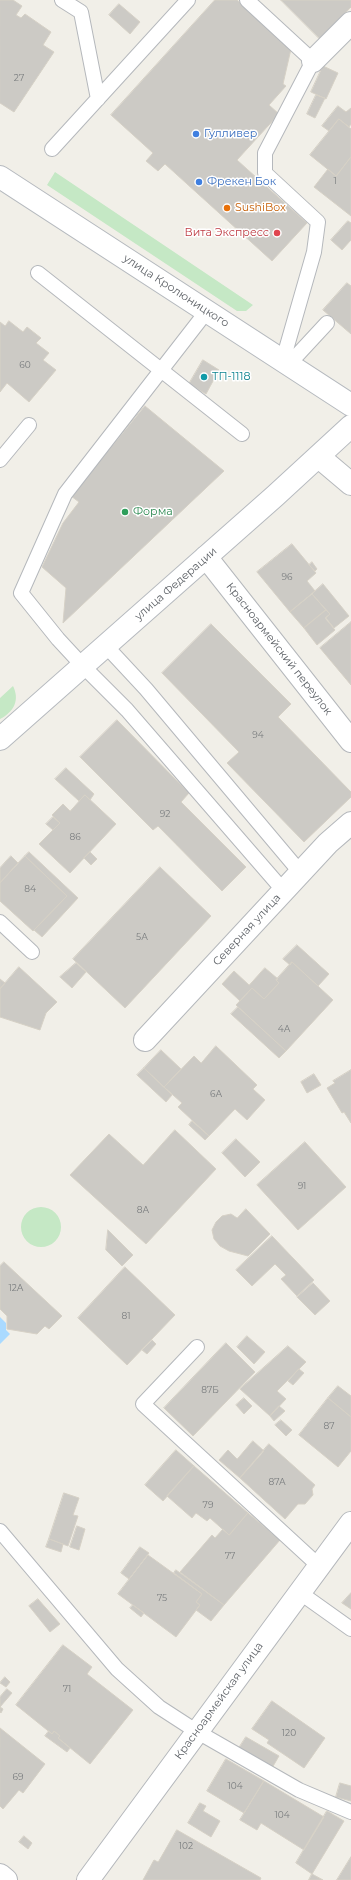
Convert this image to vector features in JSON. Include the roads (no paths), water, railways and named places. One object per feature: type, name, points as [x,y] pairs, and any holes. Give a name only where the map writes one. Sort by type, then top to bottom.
[{"type":"street","points":[[313,61],[351,24]]},
{"type":"street","name":"улица Кролюницкого","points":[[0,177],[351,405]]},
{"type":"street","name":"улица Федерации","points":[[0,739],[319,457],[351,426]]},
{"type":"street","points":[[319,457],[351,484]]},
{"type":"street","name":"Красноармейский переулок","points":[[206,557],[351,742]]},
{"type":"street","name":"Северная улица","points":[[145,1040],[300,872],[328,843],[351,823]]},
{"type":"street","name":"Красноармейская улица","points":[[95,1878],[196,1731],[351,1523]]},
{"type":"street","points":[[0,1875],[6,1880]]},
{"type":"lane","points":[[62,0],[81,12],[98,99]]},
{"type":"lane","points":[[52,149],[188,0]]},
{"type":"lane","points":[[247,0],[313,61],[265,153],[265,173],[318,222],[314,252],[286,362]]},
{"type":"lane","points":[[38,273],[242,434]]},
{"type":"lane","points":[[207,311],[65,494],[21,594],[83,666],[127,710],[283,890]]},
{"type":"lane","points":[[286,362],[327,323]]},
{"type":"lane","points":[[0,460],[29,425]]},
{"type":"lane","points":[[106,646],[146,690],[300,872]]},
{"type":"lane","points":[[0,922],[32,952]]},
{"type":"lane","points":[[197,1346],[143,1404],[319,1566]]},
{"type":"lane","points":[[0,1531],[117,1669],[159,1707],[196,1731],[299,1790],[351,1812]]},
{"type":"lane","points":[[299,1592],[351,1629]]},
{"type":"water","points":[[0,1317],[6,1323],[6,1330],[10,1334],[0,1344]]},
{"type":"place","name":"Гулливер","points":[[196,134]]},
{"type":"place","name":"Фрекен Бок","points":[[199,182]]},
{"type":"place","name":"SushiBox","points":[[227,208]]},
{"type":"place","name":"Вита Экспресс","points":[[277,233]]},
{"type":"place","name":"ТП-1118","points":[[204,377]]},
{"type":"place","name":"Форма","points":[[125,512]]}]
